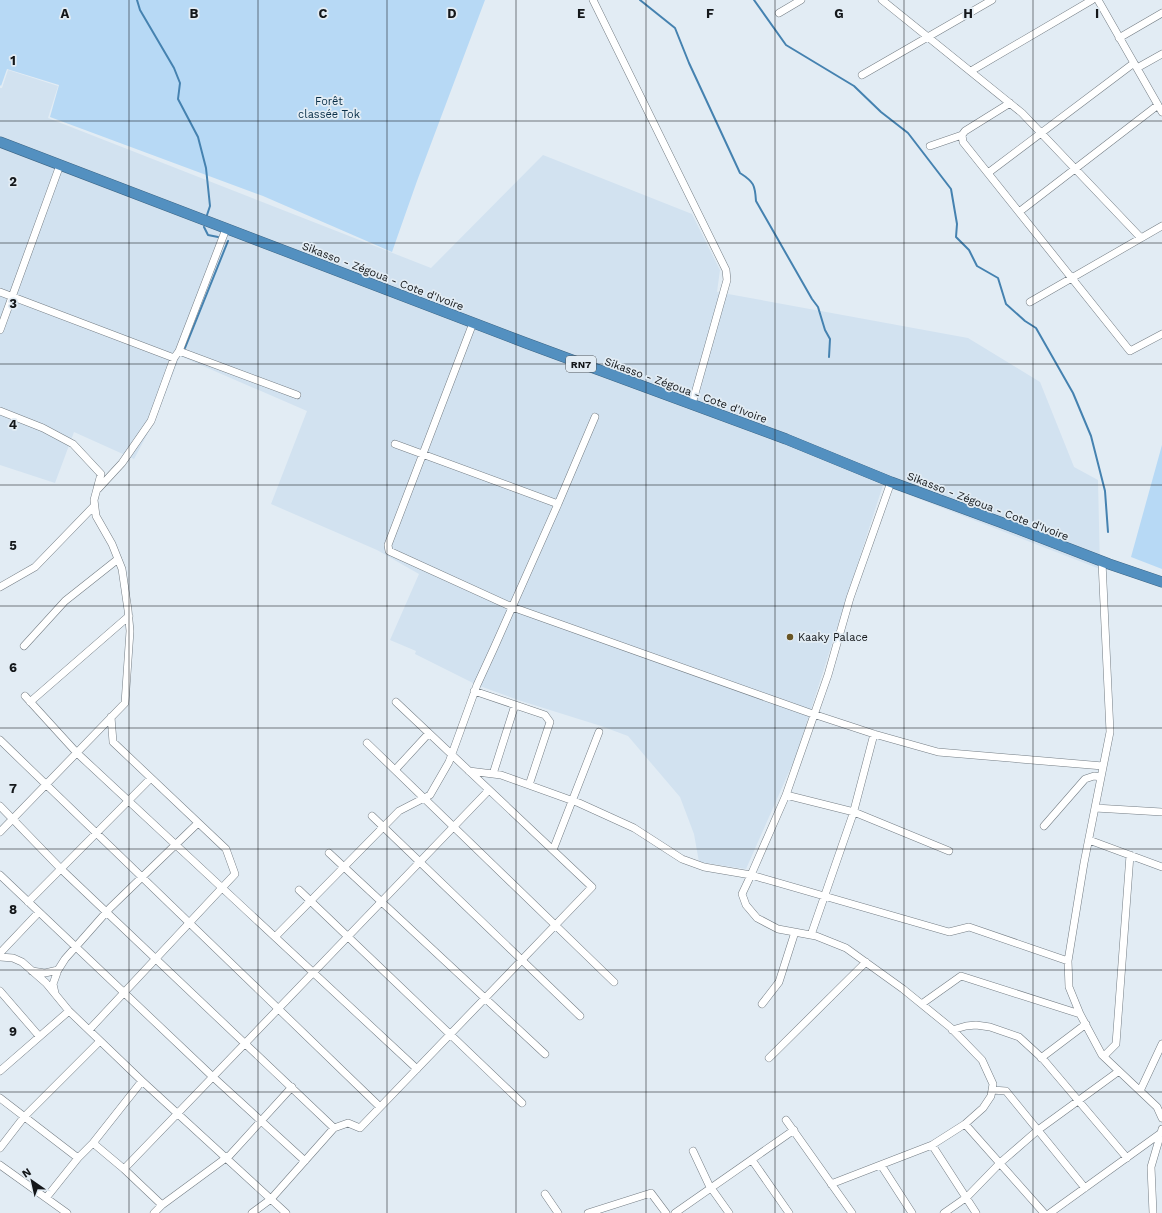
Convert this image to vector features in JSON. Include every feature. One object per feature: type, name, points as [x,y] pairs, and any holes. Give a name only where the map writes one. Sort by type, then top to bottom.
[{"type":"highway","name":"Sikasso - Zégoua - Cote d'Ivoire","points":[[0,142],[474,323],[786,439],[890,482],[1000,522],[1102,562],[1162,582]]},
{"type":"street","points":[[593,0],[726,270],[726,280],[692,404]]},
{"type":"street","points":[[779,13],[801,0]]},
{"type":"street","points":[[882,0],[1022,113],[1141,238]]},
{"type":"street","points":[[862,75],[992,0]]},
{"type":"street","points":[[971,72],[1092,0]]},
{"type":"street","points":[[1098,0],[1162,112]]},
{"type":"street","points":[[1119,38],[1162,13]]},
{"type":"street","points":[[988,173],[1135,66],[1162,54]]},
{"type":"street","points":[[930,146],[962,135],[965,131],[1010,103]]},
{"type":"street","points":[[1019,212],[1158,106]]},
{"type":"street","points":[[962,135],[963,142],[1130,351],[1162,334]]},
{"type":"street","points":[[0,330],[60,165]]},
{"type":"street","points":[[1030,302],[1162,226]]},
{"type":"street","points":[[96,490],[122,463],[151,421],[174,358],[180,351],[226,229]]},
{"type":"street","points":[[0,292],[174,358]]},
{"type":"street","points":[[474,323],[388,545],[389,551],[512,607],[874,734],[938,752],[1103,766]]},
{"type":"street","points":[[180,351],[297,395]]},
{"type":"street","points":[[0,411],[43,428],[73,444],[101,474],[96,490],[94,506],[96,516],[112,544],[122,569],[130,631],[125,703],[0,832]]},
{"type":"street","points":[[276,937],[399,811],[430,795],[449,762],[474,691],[558,504],[595,417]]},
{"type":"street","points":[[395,444],[558,504]]},
{"type":"street","points":[[831,1184],[932,1146],[966,1124],[984,1108],[991,1096],[993,1084],[982,1060],[922,1003],[846,948],[811,935],[778,929],[757,918],[746,905],[742,894],[786,795],[828,675],[850,598],[890,482]]},
{"type":"street","points":[[0,587],[35,567],[94,506]]},
{"type":"street","points":[[24,646],[66,601],[118,559]]},
{"type":"street","points":[[1102,562],[1110,732],[1068,961],[1069,987],[1080,1014],[1104,1056],[1157,1107],[1162,1118]]},
{"type":"street","points":[[30,702],[128,616]]},
{"type":"street","points":[[474,691],[545,715],[550,722],[529,785]]},
{"type":"street","points":[[25,696],[76,753],[176,844],[417,1069]]},
{"type":"street","points":[[252,1213],[271,1199],[334,1128],[348,1123],[360,1128],[592,887],[396,702]]},
{"type":"street","points":[[493,774],[515,705]]},
{"type":"street","points":[[90,1030],[234,874],[226,849],[113,742],[111,717]]},
{"type":"street","points":[[552,850],[599,732]]},
{"type":"street","points":[[395,770],[429,733]]},
{"type":"street","points":[[811,935],[854,812],[874,734]]},
{"type":"street","points":[[0,740],[380,1107]]},
{"type":"street","points":[[367,743],[614,982]]},
{"type":"street","points":[[469,771],[501,775],[572,800],[634,828],[682,859],[704,867],[751,875],[949,932],[969,927],[1068,961]]},
{"type":"street","points":[[1044,826],[1085,780],[1094,776],[1101,777]]},
{"type":"street","points":[[28,902],[151,778]]},
{"type":"street","points":[[124,1169],[246,1043],[312,972],[348,937],[489,790]]},
{"type":"street","points":[[786,795],[854,812],[949,851]]},
{"type":"street","points":[[0,806],[61,869],[108,911],[334,1128]]},
{"type":"street","points":[[1095,808],[1162,812]]},
{"type":"street","points":[[372,816],[580,1016]]},
{"type":"street","points":[[56,995],[53,984],[58,970],[66,959],[108,911],[198,823]]},
{"type":"street","points":[[1089,840],[1162,867]]},
{"type":"street","points":[[329,853],[545,1054]]},
{"type":"street","points":[[1104,1056],[1116,1044],[1130,855]]},
{"type":"street","points":[[0,875],[213,1077],[305,1161]]},
{"type":"street","points":[[299,890],[522,1103]]},
{"type":"street","points":[[0,953],[38,912]]},
{"type":"street","points":[[762,1004],[779,982],[795,932]]},
{"type":"street","points":[[0,957],[12,958],[22,962],[46,983],[69,1011],[100,1041],[286,1213]]},
{"type":"street","points":[[769,1058],[866,962]]},
{"type":"street","points":[[32,971],[45,973],[58,970]]},
{"type":"street","points":[[922,1003],[961,976],[1080,1014]]},
{"type":"street","points":[[0,991],[39,1036]]},
{"type":"street","points":[[0,1071],[69,1011]]},
{"type":"street","points":[[1041,1058],[1086,1024]]},
{"type":"street","points":[[952,1030],[971,1025],[990,1027],[1019,1037],[1041,1058],[1127,1158]]},
{"type":"street","points":[[0,1148],[24,1117],[100,1041]]},
{"type":"street","points":[[1140,1091],[1161,1049]]},
{"type":"street","points":[[944,1213],[966,1198],[1000,1164],[1038,1130],[1119,1071]]},
{"type":"street","points":[[46,1198],[78,1158],[93,1143],[142,1081]]},
{"type":"street","points":[[154,1213],[162,1205],[226,1158],[292,1087]]},
{"type":"street","points":[[992,1090],[1006,1091],[1085,1188]]},
{"type":"street","points":[[0,1098],[78,1158]]},
{"type":"street","points":[[786,1120],[852,1213]]},
{"type":"street","points":[[966,1124],[1044,1213]]},
{"type":"street","points":[[675,1213],[794,1130]]},
{"type":"street","points":[[1050,1213],[1162,1131]]},
{"type":"street","points":[[1153,1213],[1151,1167],[1162,1131]]},
{"type":"street","points":[[93,1143],[124,1169],[162,1205]]},
{"type":"street","points":[[932,1146],[976,1213]]},
{"type":"street","points":[[693,1152],[711,1188],[729,1213]]},
{"type":"street","points":[[752,1160],[789,1213]]},
{"type":"street","points":[[0,1165],[67,1213]]},
{"type":"street","points":[[881,1165],[912,1213]]},
{"type":"street","points":[[588,1213],[651,1193],[666,1213]]},
{"type":"street","points":[[545,1194],[558,1213]]},
{"type":"shaded area","points":[[8,70],[58,86],[48,118],[431,268],[543,155],[692,214],[720,270],[717,292],[968,338],[1040,382],[1074,467],[1098,480],[1100,569],[883,485],[796,756],[746,869],[699,862],[694,834],[680,797],[628,736],[477,685],[415,654],[416,651],[390,640],[419,574],[377,550],[271,504],[307,411],[180,356],[156,418],[134,459],[74,432],[55,483],[0,465],[0,88],[2,88]]},
{"type":"green space","name":"Forêt classée Tok","points":[[0,0],[485,0],[392,252],[263,196],[50,117],[59,85],[7,69],[1,86]]},
{"type":"green space","points":[[1162,445],[1162,569],[1131,557]]},
{"type":"waterway","points":[[137,0],[140,10],[174,68],[180,83],[178,99],[198,137],[206,168],[210,206],[207,215]]},
{"type":"waterway","points":[[640,0],[675,28],[689,63],[740,173],[753,184],[756,201],[818,307],[825,330],[830,339],[829,357]]},
{"type":"waterway","points":[[754,0],[786,45],[854,86],[881,112],[908,133],[951,189],[957,224],[956,237],[969,250],[977,266],[998,278],[1006,304],[1025,321],[1036,328],[1073,393],[1091,436],[1105,491],[1108,532]]},
{"type":"waterway","points":[[204,227],[208,235],[218,237]]},
{"type":"waterway","points":[[185,348],[228,241]]},
{"type":"place","name":"Kaaky Palace","points":[[790,637]]}]
